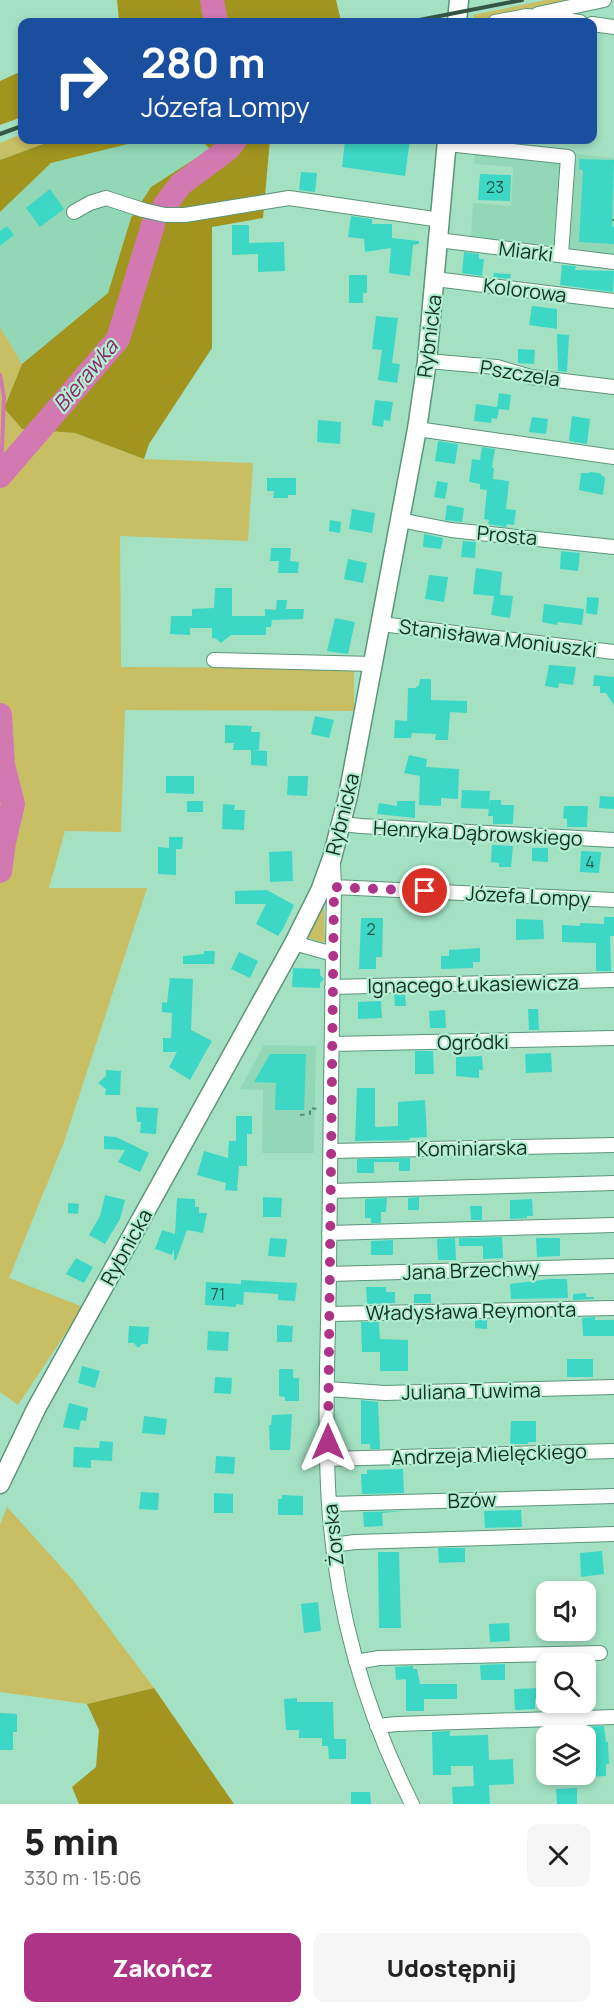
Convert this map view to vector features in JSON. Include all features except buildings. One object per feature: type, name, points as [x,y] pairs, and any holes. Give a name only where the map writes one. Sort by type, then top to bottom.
[{"type":"main road","points":[[457,18],[459,0]]},
{"type":"main road","name":"Rybnicka","points":[[0,1484],[36,1409],[294,943],[320,891],[332,858],[342,824],[417,429],[427,361],[447,144]]},
{"type":"street","points":[[516,18],[604,0]]},
{"type":"street","points":[[527,16],[545,18]]},
{"type":"street","points":[[597,25],[614,27]]},
{"type":"street","points":[[463,144],[568,157],[561,255]]},
{"type":"street","points":[[74,212],[90,203],[106,198],[143,210],[185,215],[289,198],[441,220]]},
{"type":"street","name":"Miarki","points":[[438,240],[614,262]]},
{"type":"street","name":"Kolorowa","points":[[435,279],[614,301]]},
{"type":"street","name":"Pszczela","points":[[427,361],[497,367],[531,377],[614,387]]},
{"type":"street","points":[[417,429],[614,456]]},
{"type":"street","name":"Prosta","points":[[400,520],[452,530],[614,547]]},
{"type":"street","name":"Stanisława Moniuszki","points":[[381,624],[614,652]]},
{"type":"street","points":[[214,660],[373,664]]},
{"type":"street","name":"Henryka Dąbrowskiego","points":[[342,824],[614,840]]},
{"type":"street","name":"Żorska","points":[[332,858],[334,887],[328,1314],[329,1504],[339,1588],[356,1662],[388,1755],[412,1804]]},
{"type":"street","name":"Józefa Lompy","points":[[334,887],[614,900]]},
{"type":"street","points":[[294,943],[333,954]]},
{"type":"street","name":"Ignacego Łukasiewicza","points":[[332,987],[614,980]]},
{"type":"street","name":"Ogródki","points":[[332,1044],[614,1038]]},
{"type":"street","name":"Kominiarska","points":[[331,1151],[614,1145]]},
{"type":"street","points":[[330,1191],[614,1183]]},
{"type":"street","points":[[329,1233],[614,1225]]},
{"type":"street","name":"Jana Brzechwy","points":[[329,1274],[614,1266]]},
{"type":"street","name":"Władysława Reymonta","points":[[328,1314],[614,1308]]},
{"type":"street","name":"Juliana Tuwima","points":[[328,1389],[385,1393],[614,1388]]},
{"type":"street","name":"Andrzeja Mielęckiego","points":[[328,1459],[614,1451]]},
{"type":"street","name":"Bzów","points":[[329,1504],[614,1496]]},
{"type":"street","points":[[333,1545],[355,1542],[614,1534]]},
{"type":"street","points":[[356,1662],[379,1658],[600,1653]]},
{"type":"street","points":[[377,1726],[614,1717]]},
{"type":"path","points":[[300,1115],[310,1114],[310,1108],[331,1110]]},
{"type":"shaded area","points":[[117,0],[336,0],[340,18],[119,18]]},
{"type":"shaded area","points":[[546,0],[580,0],[494,18],[474,18],[473,15]]},
{"type":"shaded area","points":[[18,73],[18,118],[0,125],[0,81]]},
{"type":"shaded area","points":[[18,136],[18,144],[43,144],[0,160],[0,143]]},
{"type":"shaded area","points":[[43,144],[128,144],[51,163],[0,212],[0,160]]},
{"type":"shaded area","points":[[128,144],[205,144],[210,149],[151,187],[131,218],[108,293],[22,364],[0,327],[0,212],[51,163]]},
{"type":"shaded area","points":[[205,144],[270,144],[263,218],[212,227],[212,348],[149,444],[144,459],[75,433],[22,429],[4,408],[22,364],[108,293],[131,218],[151,187],[210,149]]},
{"type":"shaded area","points":[[476,144],[614,158],[614,255],[471,236],[473,203],[511,206],[513,167],[474,164]]},
{"type":"shaded area","points":[[0,327],[22,364],[4,407],[22,429],[75,433],[144,459],[253,463],[248,541],[120,536],[121,667],[354,668],[354,711],[125,710],[121,832],[65,831],[49,888],[147,888],[64,1142],[9,1278],[83,1307],[18,1405],[0,1392]]},
{"type":"shaded area","points":[[324,906],[325,943],[306,937]]},
{"type":"shaded area","points":[[264,1045],[316,1046],[314,1153],[262,1153],[263,1090],[240,1089]]},
{"type":"shaded area","points":[[7,1507],[73,1580],[154,1688],[87,1704],[0,1692],[0,1525]]},
{"type":"shaded area","points":[[154,1688],[234,1804],[79,1804],[72,1787],[96,1767],[99,1730],[87,1704]]},
{"type":"waterway","name":"Bierawka","points":[[212,0],[215,18]]},
{"type":"waterway","name":"Bierawka","points":[[165,205],[181,184],[232,144]]},
{"type":"waterway","name":"Bierawka","points":[[0,476],[118,339],[153,225]]},
{"type":"waterway","points":[[0,375],[4,397],[1,474]]},
{"type":"waterway","name":"Bierawka","points":[[0,715],[3,765],[13,804],[0,871]]},
{"type":"railway","points":[[430,18],[522,0]]},
{"type":"railway","points":[[0,134],[18,127]]},
{"type":"route","points":[[328,1442],[334,887],[425,891]]}]
